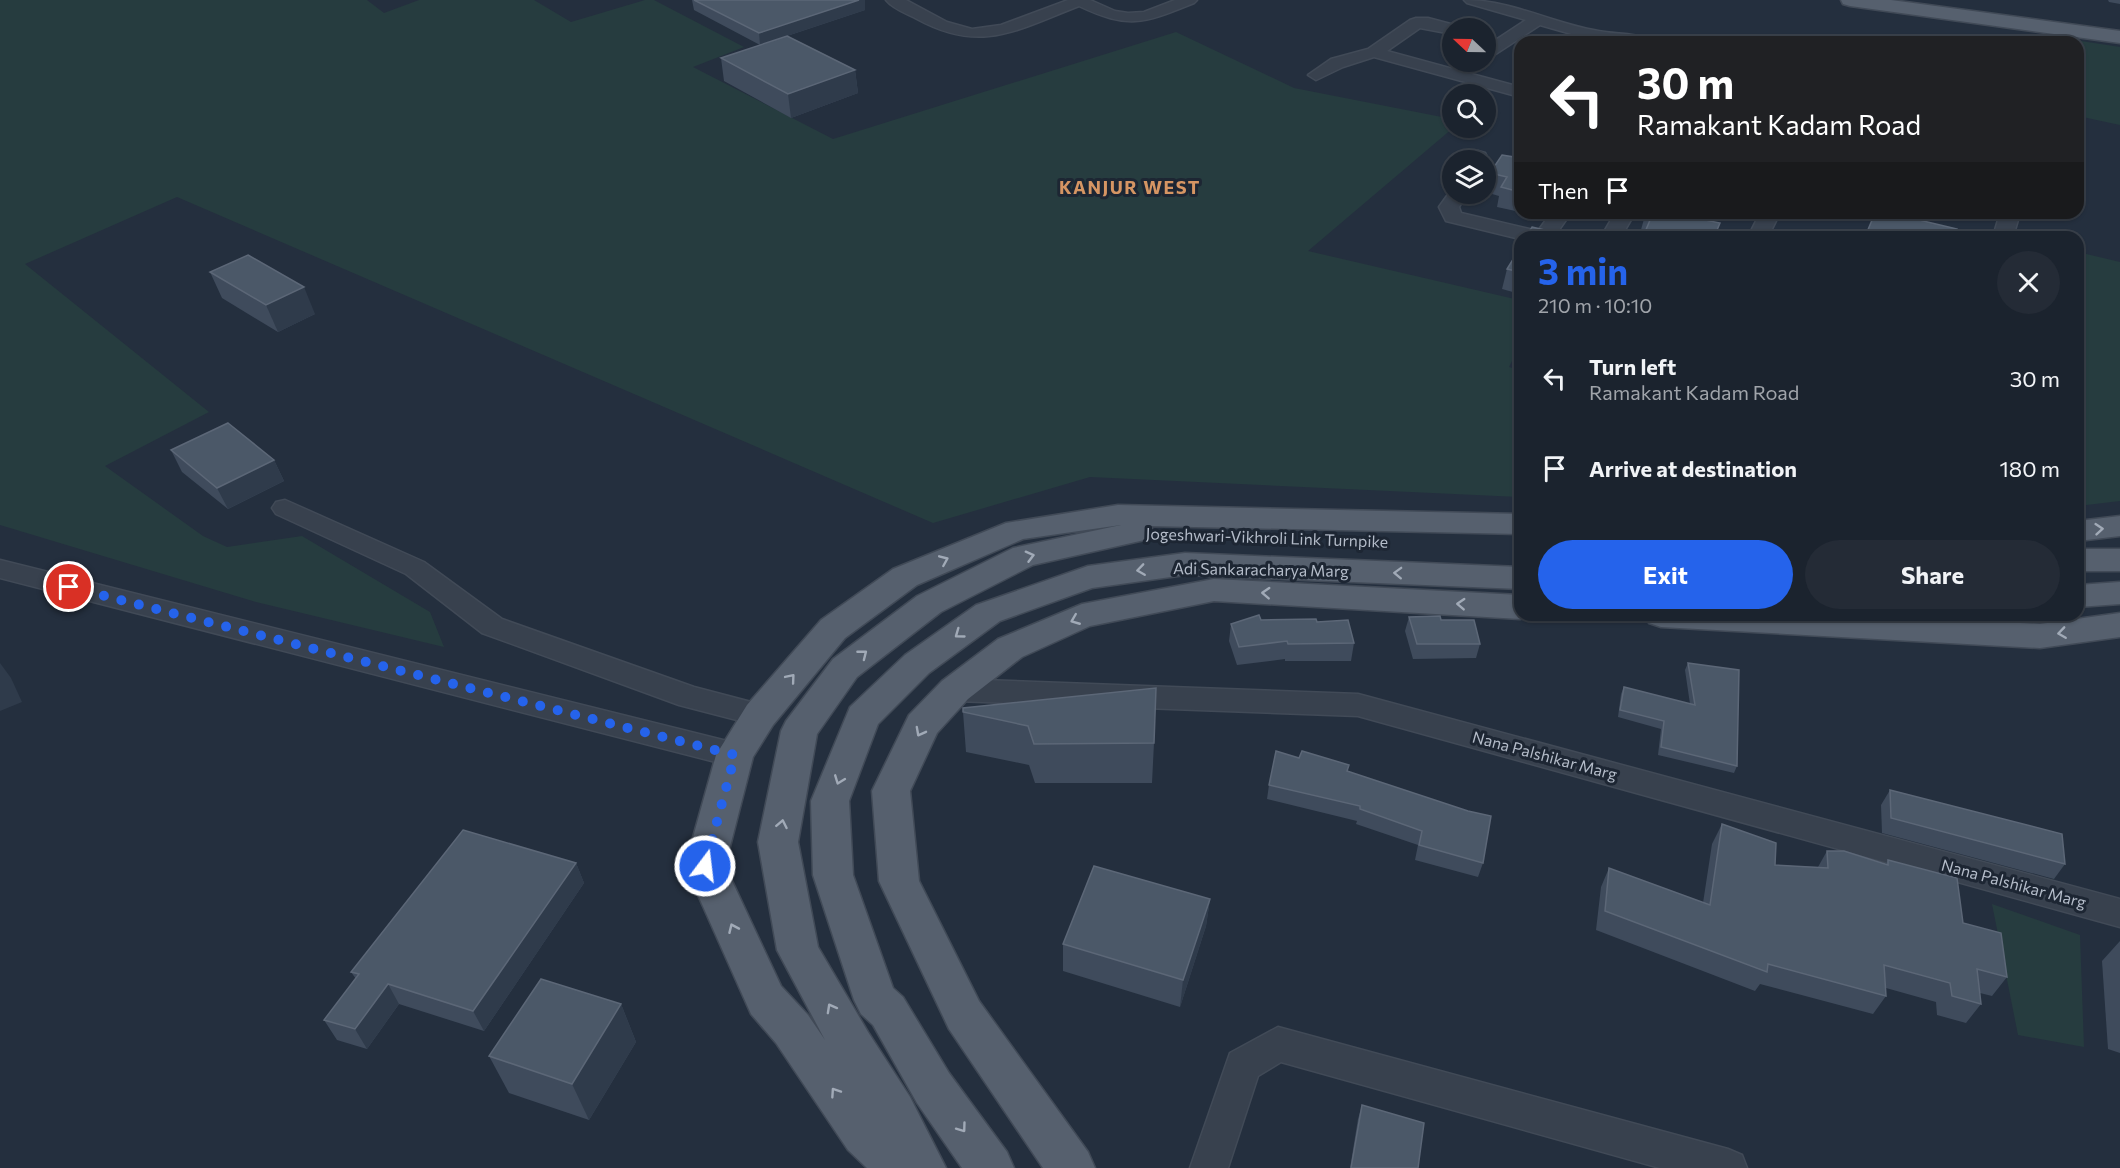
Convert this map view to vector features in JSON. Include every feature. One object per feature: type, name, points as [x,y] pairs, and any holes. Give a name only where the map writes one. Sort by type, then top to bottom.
[{"type":"main road","points":[[1850,0],[2062,36]]},
{"type":"main road","points":[[1905,0],[2120,28]]},
{"type":"main road","points":[[2084,36],[2120,37]]},
{"type":"main road","points":[[901,1168],[864,1134],[792,1029],[766,1000],[705,866],[735,755],[759,716],[833,629],[905,577],[1017,530],[1118,515],[1514,524]]},
{"type":"main road","points":[[2084,530],[2120,526]]},
{"type":"main road","name":"Jogeshwari-Vikhroli Link Turnpike","points":[[922,1168],[894,1112],[852,1046],[798,950],[778,842],[799,731],[845,668],[929,604],[1024,556],[1139,532],[1514,546]]},
{"type":"main road","points":[[2084,560],[2120,560]]},
{"type":"main road","name":"Adi Sankaracharya Marg","points":[[990,1168],[933,1089],[888,1011],[876,1000],[833,875],[830,801],[863,717],[917,664],[988,613],[1088,578],[1185,564],[1514,578]]},
{"type":"main road","points":[[1071,1168],[964,1015],[898,881],[891,791],[922,725],[955,690],[1010,648],[1082,616],[1214,590],[1514,607]]},
{"type":"main road","points":[[2084,595],[2120,592]]},
{"type":"main road","points":[[2084,602],[2120,605]]},
{"type":"main road","points":[[1769,621],[2040,636],[2120,625]]},
{"type":"street","points":[[894,0],[956,31],[972,34],[992,33],[1080,1],[1119,17],[1132,18],[1145,17],[1189,0]]},
{"type":"street","points":[[1472,0],[1596,36]]},
{"type":"street","points":[[1520,36],[1537,20]]},
{"type":"street","points":[[1316,75],[1337,63],[1374,52],[1416,23],[1442,26]]},
{"type":"street","points":[[1496,39],[1512,43]]},
{"type":"street","points":[[1496,50],[1512,43]]},
{"type":"street","points":[[1374,52],[1514,90]]},
{"type":"street","points":[[1455,75],[1459,72]]},
{"type":"street","points":[[1451,204],[1449,207],[1453,217],[1514,232]]},
{"type":"street","points":[[285,508],[415,568],[492,626],[689,697],[759,716]]},
{"type":"street","points":[[0,569],[735,755]]},
{"type":"street","name":"Nana Palshikar Marg","points":[[955,690],[1359,705],[2120,913]]},
{"type":"street","points":[[1209,1168],[1243,1065],[1278,1044],[1728,1168]]},
{"type":"street","points":[[864,1134],[894,1112]]},
{"type":"green space","points":[[0,0],[367,0],[384,13],[419,0],[534,0],[571,22],[645,0],[654,0],[744,47],[693,67],[833,139],[1176,32],[1294,88],[1442,117],[1442,137],[1308,251],[1514,299],[1514,357],[1509,367],[1514,368],[1514,497],[1090,477],[933,523],[177,197],[25,264],[209,412],[105,466],[203,536],[227,547],[302,536],[430,612],[444,647],[256,602],[0,525]]},
{"type":"green space","points":[[2084,41],[2120,47],[2120,125],[2084,117]]},
{"type":"green space","points":[[2084,253],[2120,262],[2120,501],[2084,505]]},
{"type":"green space","points":[[1992,904],[2080,935],[2084,1047],[2018,1035]]},
{"type":"building","points":[[694,0],[859,0],[759,33]]},
{"type":"building","points":[[787,36],[855,70],[788,94],[721,58]]},
{"type":"building","points":[[1502,155],[1514,157],[1514,190],[1501,187],[1507,177],[1496,174],[1496,164]]},
{"type":"building","points":[[1644,219],[1705,219],[1720,223],[1717,231],[1645,231],[1650,220]]},
{"type":"building","points":[[1872,219],[1915,219],[1957,229],[1956,231],[1867,231]]},
{"type":"building","points":[[1532,227],[1549,231],[1530,231]]},
{"type":"building","points":[[248,255],[304,287],[266,305],[210,272]]},
{"type":"building","points":[[1514,258],[1514,271],[1507,269]]},
{"type":"building","points":[[228,423],[274,460],[217,488],[171,450]]},
{"type":"building","points":[[1259,615],[1261,620],[1316,619],[1317,622],[1348,620],[1354,643],[1288,644],[1287,641],[1239,647],[1231,624]]},
{"type":"building","points":[[1440,616],[1441,620],[1474,620],[1480,644],[1417,644],[1409,617]]},
{"type":"building","points":[[1688,663],[1739,670],[1737,766],[1661,747],[1664,721],[1620,710],[1624,687],[1695,705]]},
{"type":"building","points":[[1156,688],[1154,743],[1034,744],[1028,726],[963,712],[963,708]]},
{"type":"building","points":[[1276,751],[1299,758],[1302,751],[1349,765],[1347,771],[1468,811],[1491,816],[1483,863],[1419,845],[1422,831],[1360,809],[1360,806],[1269,785]]},
{"type":"building","points":[[1890,790],[2062,834],[2065,864],[1891,818]]},
{"type":"building","points":[[1722,824],[1776,843],[1775,865],[1828,868],[1827,851],[1844,851],[1888,865],[1888,860],[1957,878],[1963,923],[2001,933],[2007,977],[1977,969],[1981,1004],[1952,996],[1950,983],[1884,965],[1886,996],[1768,964],[1767,972],[1605,911],[1609,868],[1710,905]]},
{"type":"building","points":[[463,830],[576,863],[473,1011],[388,984],[355,1029],[324,1020],[359,974],[351,972]]},
{"type":"building","points":[[1094,866],[1210,899],[1183,980],[1063,944]]},
{"type":"building","points":[[541,979],[621,1004],[572,1084],[489,1056]]},
{"type":"building","points":[[1362,1105],[1424,1123],[1418,1168],[1351,1168]]},
{"type":"district","name":"KANJUR WEST","points":[[1130,187]]},
{"type":"route","points":[[69,587],[735,755],[705,866]]}]
